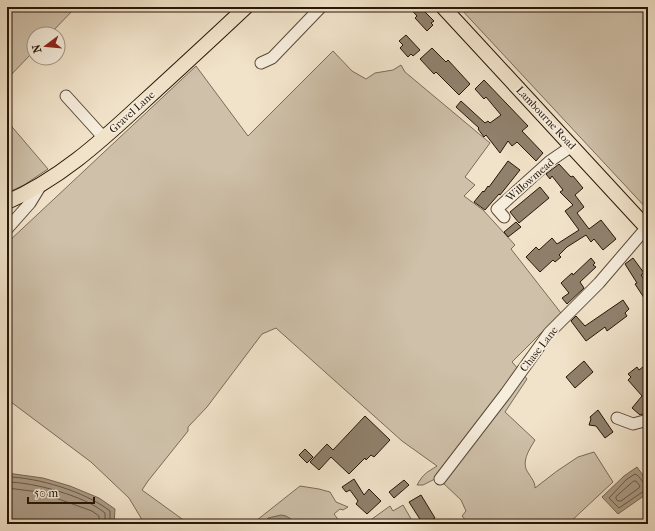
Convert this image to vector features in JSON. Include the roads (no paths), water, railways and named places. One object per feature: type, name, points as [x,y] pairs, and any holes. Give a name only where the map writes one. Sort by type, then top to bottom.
[{"type":"main road","name":"Gravel Lane","points":[[7,202],[41,185],[65,169],[104,138],[246,7]]},
{"type":"main road","name":"Lambourne Road","points":[[442,7],[647,228]]},
{"type":"street","points":[[261,63],[272,58],[321,7]]},
{"type":"street","points":[[66,96],[104,138]]},
{"type":"street","name":"Willowmead","points":[[504,217],[497,209],[550,161],[572,146]]},
{"type":"street","points":[[7,229],[30,202],[41,185]]},
{"type":"street","name":"Chase Lane","points":[[440,478],[506,393],[549,333],[600,283],[647,228]]},
{"type":"street","points":[[617,418],[633,424],[648,420]]},
{"type":"water","points":[[637,467],[648,482],[648,493],[618,514],[602,497],[624,476]]},
{"type":"water","points":[[7,473],[43,478],[70,486],[99,498],[115,509],[114,524],[7,524]]},
{"type":"water","points":[[281,515],[286,516],[299,524],[263,524],[268,518]]}]
